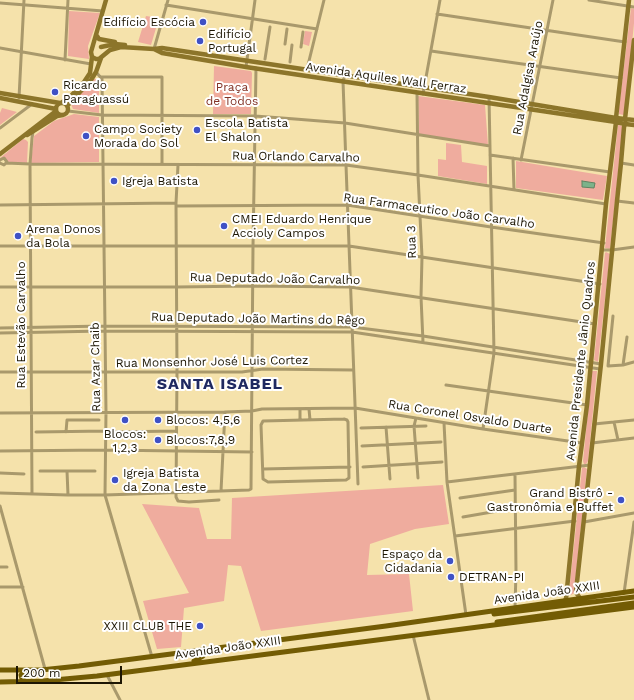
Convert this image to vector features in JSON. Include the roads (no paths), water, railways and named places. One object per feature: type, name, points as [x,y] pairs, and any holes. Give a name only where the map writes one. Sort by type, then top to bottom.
[{"type":"main road","points":[[24,137],[26,133],[56,110],[57,105],[69,98],[90,73],[92,56],[91,50],[106,0]]},
{"type":"main road","name":"Avenida Presidente Jânio Quadros","points":[[564,603],[566,599],[575,521],[582,443],[600,284],[606,204],[625,42],[631,6],[629,0]]},
{"type":"main road","points":[[97,34],[103,40],[126,45]]},
{"type":"main road","points":[[0,154],[57,116],[63,115],[96,72],[103,50],[100,47],[97,34]]},
{"type":"main road","name":"Avenida Presidente Jânio Quadros","points":[[580,598],[576,591],[625,121],[632,73],[634,40]]},
{"type":"main road","name":"Avenida Aquiles Wall Ferraz","points":[[100,47],[115,44],[126,45],[154,49],[168,54],[246,67],[530,110],[616,120]]},
{"type":"main road","points":[[91,50],[96,47],[100,47]]},
{"type":"main road","name":"Avenida Aquiles Wall Ferraz","points":[[102,57],[113,48],[139,47]]},
{"type":"main road","name":"Avenida Aquiles Wall Ferraz","points":[[154,49],[162,48],[425,87],[532,104],[616,120]]},
{"type":"main road","points":[[92,56],[96,59],[102,57]]},
{"type":"main road","points":[[0,93],[56,110],[59,114],[63,115]]},
{"type":"main road","points":[[1,98],[61,103],[65,104],[67,109]]},
{"type":"main road","points":[[616,120],[634,120]]},
{"type":"main road","points":[[625,121],[634,125]]},
{"type":"main road","name":"Avenida João XXIII","points":[[439,619],[510,613],[564,603],[580,598],[634,591]]},
{"type":"main road","points":[[564,603],[634,597]]},
{"type":"main road","name":"Avenida João XXIII","points":[[0,680],[25,681],[107,675],[413,635],[516,618],[634,602]]},
{"type":"main road","name":"Avenida João XXIII","points":[[2,670],[43,670],[152,657],[515,608],[564,603]]},
{"type":"main road","name":"Avenida João XXIII","points":[[459,628],[634,607]]},
{"type":"main road","points":[[190,664],[202,657],[203,654],[201,650]]},
{"type":"main road","points":[[0,680],[8,677],[8,673],[2,670]]},
{"type":"main road","points":[[25,681],[21,677],[22,674],[43,670]]},
{"type":"street","points":[[19,99],[24,0]]},
{"type":"street","points":[[65,60],[68,0]]},
{"type":"street","points":[[154,49],[168,0]]},
{"type":"street","points":[[246,67],[246,61],[252,39],[255,0]]},
{"type":"street","points":[[307,69],[324,0]]},
{"type":"street","points":[[423,94],[440,0]]},
{"type":"street","name":"Rua Adalgisa Araújo","points":[[521,160],[553,0]]},
{"type":"street","points":[[589,0],[631,6]]},
{"type":"street","points":[[0,3],[103,11]]},
{"type":"street","points":[[166,5],[317,29]]},
{"type":"street","points":[[437,14],[625,42]]},
{"type":"street","points":[[265,59],[270,27]]},
{"type":"street","points":[[285,44],[287,29]]},
{"type":"street","points":[[301,47],[303,32]]},
{"type":"street","points":[[290,62],[292,45]]},
{"type":"street","points":[[0,48],[91,64]]},
{"type":"street","points":[[431,51],[621,78]]},
{"type":"street","points":[[0,493],[105,495],[249,490],[252,484],[252,246],[256,68]]},
{"type":"street","points":[[96,72],[101,77],[162,77],[162,164]]},
{"type":"street","points":[[345,75],[343,81],[358,484]]},
{"type":"street","name":"Rua Azar Chaib","points":[[101,77],[106,412],[105,495],[152,657]]},
{"type":"street","name":"Rua 3","points":[[417,93],[423,342]]},
{"type":"street","points":[[484,429],[494,353],[489,97]]},
{"type":"street","points":[[0,104],[1,98]]},
{"type":"street","points":[[0,128],[33,104]]},
{"type":"street","points":[[67,109],[102,115],[255,116],[345,123],[490,146]]},
{"type":"street","name":"Rua Estevão Carvalho","points":[[32,494],[30,164],[33,132]]},
{"type":"street","points":[[24,137],[30,139],[31,142]]},
{"type":"street","points":[[490,155],[610,172]]},
{"type":"street","name":"Rua Orlando Carvalho","points":[[0,160],[3,158],[5,159],[6,163]]},
{"type":"street","points":[[513,158],[514,190]]},
{"type":"street","name":"Rua Orlando Carvalho","points":[[0,163],[3,165],[6,163],[346,166],[418,175],[606,204]]},
{"type":"street","points":[[621,163],[634,165]]},
{"type":"street","points":[[178,164],[176,205],[176,493],[178,500],[190,502],[219,500]]},
{"type":"street","points":[[617,201],[634,203]]},
{"type":"street","name":"Rua Farmaceutico João Carvalho","points":[[0,204],[103,204],[253,207],[347,205],[604,243]]},
{"type":"street","points":[[0,246],[349,246],[600,284]]},
{"type":"street","points":[[603,250],[634,247],[633,252]]},
{"type":"street","name":"Rua Deputado João Carvalho","points":[[0,287],[350,287],[595,324]]},
{"type":"street","points":[[608,366],[613,316]]},
{"type":"street","name":"Rua Deputado João Martins do Rêgo","points":[[0,328],[104,326],[352,327],[423,336],[591,365]]},
{"type":"street","name":"Rua Deputado João Martins do Rêgo","points":[[0,333],[104,331],[352,332],[494,353],[600,366],[623,365],[634,362]]},
{"type":"street","points":[[623,365],[627,337]]},
{"type":"street","name":"Rua Monsenhor José Luis Cortez","points":[[0,372],[177,372],[252,371],[263,369],[353,370]]},
{"type":"street","points":[[446,385],[587,405]]},
{"type":"street","points":[[309,408],[310,420]]},
{"type":"street","name":"Rua Coronel Osvaldo Duarte","points":[[0,413],[225,412],[262,409],[355,408],[444,423],[582,443]]},
{"type":"street","points":[[300,409],[300,420]]},
{"type":"street","points":[[221,491],[225,412]]},
{"type":"street","points":[[416,418],[414,426],[418,478]]},
{"type":"street","points":[[66,432],[67,420],[99,420]]},
{"type":"street","points":[[310,420],[347,420],[350,467],[349,478],[346,480],[268,482],[263,479],[261,425],[263,421],[310,420]]},
{"type":"street","points":[[594,424],[634,420]]},
{"type":"street","points":[[614,422],[618,440]]},
{"type":"street","points":[[444,423],[447,482],[466,615]]},
{"type":"street","points":[[361,428],[426,426]]},
{"type":"street","points":[[386,427],[390,479]]},
{"type":"street","points":[[36,432],[106,431]]},
{"type":"street","points":[[112,432],[176,431]]},
{"type":"street","points":[[592,443],[634,438]]},
{"type":"street","points":[[362,446],[441,442]]},
{"type":"street","points":[[0,451],[106,450],[252,452]]},
{"type":"street","points":[[363,467],[442,462]]},
{"type":"street","points":[[447,482],[590,465]]},
{"type":"street","points":[[263,469],[350,467]]},
{"type":"street","points":[[40,471],[95,471]]},
{"type":"street","points":[[67,471],[68,495]]},
{"type":"street","points":[[0,473],[24,474]]},
{"type":"street","points":[[515,475],[515,608]]},
{"type":"street","points":[[460,498],[515,490]]},
{"type":"street","points":[[0,506],[23,587],[43,670]]},
{"type":"street","points":[[463,516],[515,508]]},
{"type":"street","points":[[584,522],[634,513]]},
{"type":"street","points":[[454,536],[575,521]]},
{"type":"street","points":[[624,593],[634,522]]},
{"type":"street","points":[[0,567],[7,567]]},
{"type":"street","points":[[0,587],[23,587]]},
{"type":"street","points":[[413,635],[429,700]]},
{"type":"street","points":[[107,675],[120,700]]},
{"type":"place","name":"Edifício Escócia","points":[[203,22]]},
{"type":"place","name":"Edifício Portugal","points":[[200,41]]},
{"type":"place","name":"Ricardo Paraguassú","points":[[55,92]]},
{"type":"place","name":"Escola Batista El Shalon","points":[[197,130]]},
{"type":"place","name":"Campo Society Morada do Sol","points":[[86,136]]},
{"type":"place","name":"Igreja Batista","points":[[114,181]]},
{"type":"place","name":"CMEI Eduardo Henrique Accioly Campos","points":[[224,226]]},
{"type":"place","name":"Arena Donos da Bola","points":[[18,236]]},
{"type":"place","name":"Blocos: 1,2,3","points":[[125,420]]},
{"type":"place","name":"Blocos: 4,5,6","points":[[158,420]]},
{"type":"place","name":"Blocos:7,8,9","points":[[158,440]]},
{"type":"place","name":"Igreja Batista da Zona Leste","points":[[115,480]]},
{"type":"place","name":"Grand Bistrô - Gastronômia e Buffet","points":[[621,500]]},
{"type":"place","name":"Espaço da Cidadania","points":[[450,561]]},
{"type":"place","name":"DETRAN-PI","points":[[451,577]]},
{"type":"place","name":"XXIII CLUB THE","points":[[200,626]]},
{"type":"district","name":"SANTA ISABEL","points":[[220,384]]},
{"type":"park label","name":"Praça de Todos","points":[[232,94]]}]
